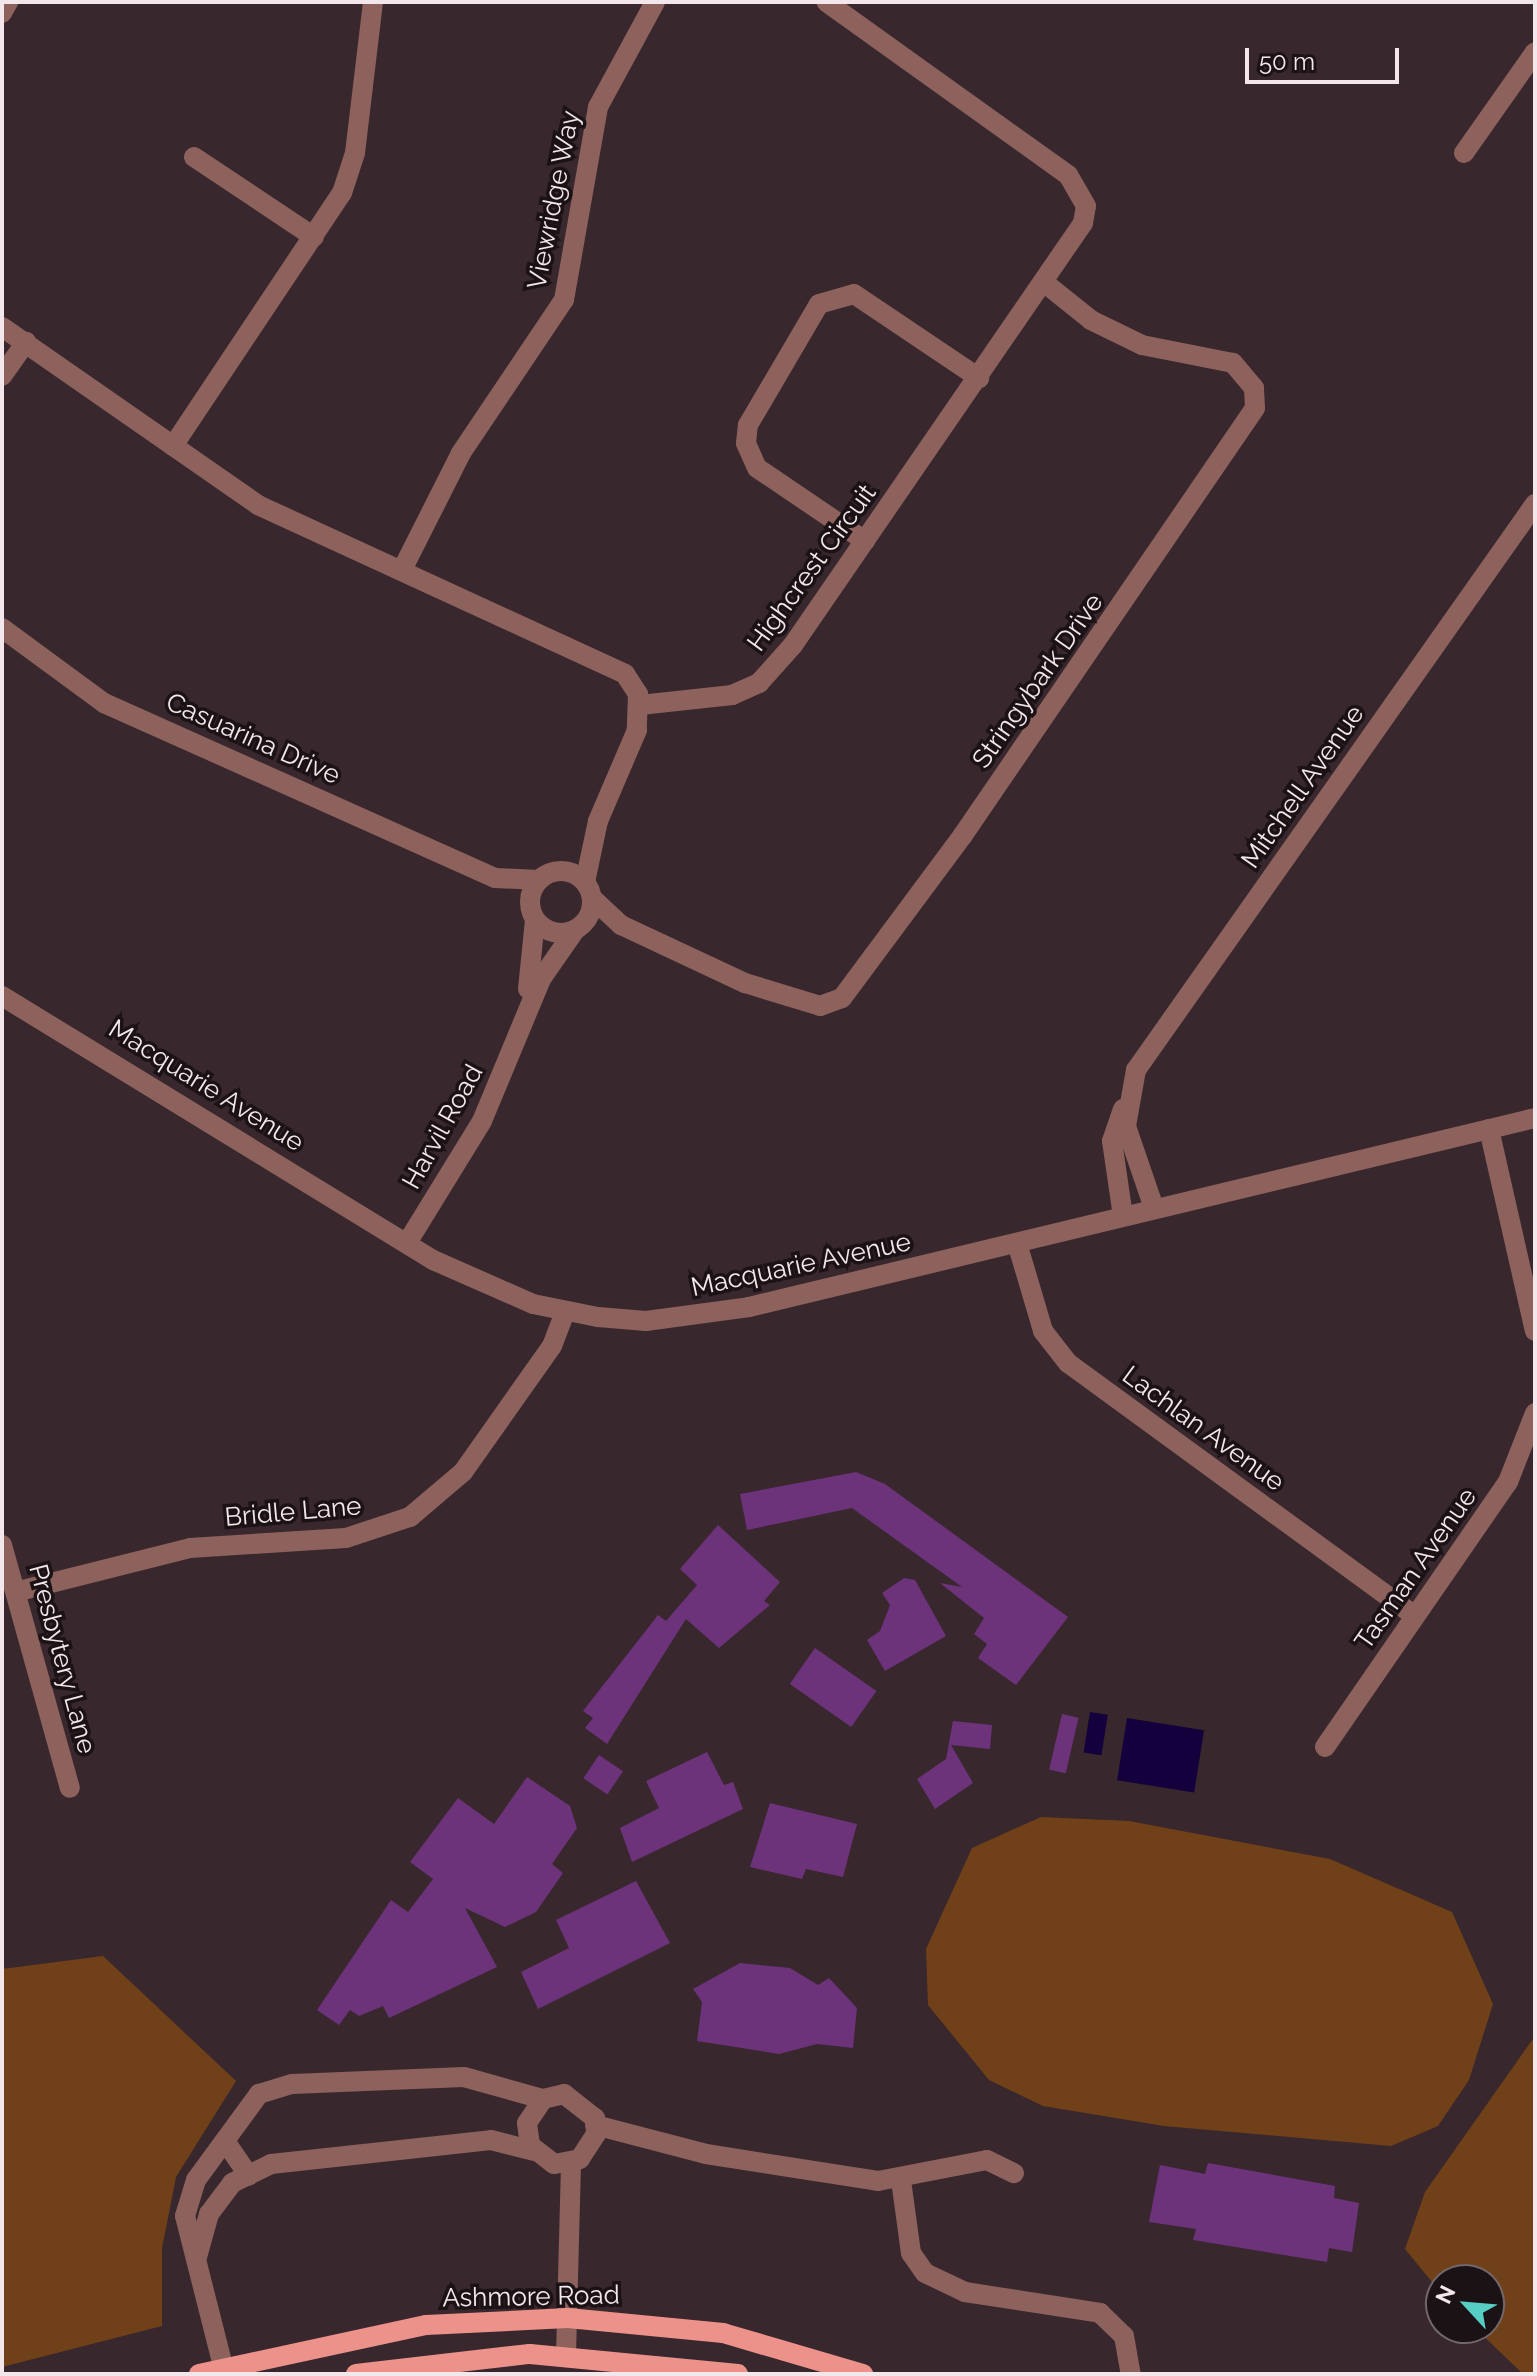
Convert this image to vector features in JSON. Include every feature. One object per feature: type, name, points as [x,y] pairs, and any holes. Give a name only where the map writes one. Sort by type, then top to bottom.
[{"type":"main road","name":"Ashmore Road","points":[[199,2374],[426,2325],[568,2318],[723,2333],[863,2374]]},
{"type":"main road","points":[[356,2374],[458,2358],[566,2355],[738,2374]]},
{"type":"street","points":[[2,13],[8,2]]},
{"type":"street","points":[[173,446],[342,193],[355,153],[373,2]]},
{"type":"street","name":"Viewridge Way","points":[[402,570],[461,453],[564,300],[598,107],[655,2]]},
{"type":"street","name":"Highcrest Circuit","points":[[640,705],[732,695],[759,683],[865,541],[1046,284],[1083,223],[1080,189],[826,2]]},
{"type":"street","points":[[1464,153],[1535,52]]},
{"type":"street","points":[[194,157],[314,237]]},
{"type":"street","name":"Stringybark Drive","points":[[588,890],[621,925],[802,1005],[842,998],[1246,428],[1254,388],[1233,363],[1142,345],[1091,320],[1046,284]]},
{"type":"street","points":[[865,541],[757,468],[746,443],[748,425],[819,304],[854,294],[979,378]]},
{"type":"street","points":[[2,327],[258,505],[614,664],[640,705],[633,746],[598,821],[561,871],[539,880],[534,916],[549,931],[579,927],[598,821]]},
{"type":"street","points":[[2,376],[26,342]]},
{"type":"street","name":"Mitchell Avenue","points":[[1123,1216],[1112,1141],[1144,1057],[1535,504]]},
{"type":"street","name":"Casuarina Drive","points":[[2,628],[104,703],[495,878],[534,916]]},
{"type":"street","points":[[561,871],[588,890]]},
{"type":"street","name":"Casuarina Drive","points":[[495,878],[539,880]]},
{"type":"street","name":"Harvil Road","points":[[518,1032],[534,916]]},
{"type":"street","name":"Stringybark Drive","points":[[579,927],[621,925]]},
{"type":"street","name":"Harvil Road","points":[[407,1243],[482,1121],[548,965],[579,927]]},
{"type":"street","name":"Macquarie Avenue","points":[[2,996],[407,1243],[497,1291],[565,1312],[646,1321],[702,1315],[1017,1243],[1535,1118]]},
{"type":"street","points":[[1125,1106],[1136,1169],[1154,1208]]},
{"type":"street","points":[[1489,1129],[1535,1331]]},
{"type":"street","name":"Lachlan Avenue","points":[[1017,1243],[1043,1331],[1068,1363],[1414,1615]]},
{"type":"street","name":"Bridle Lane","points":[[19,1591],[190,1548],[346,1538],[410,1517],[463,1472],[552,1346],[565,1312]]},
{"type":"street","name":"Tasman Avenue","points":[[1325,1747],[1508,1482],[1535,1413]]},
{"type":"street","name":"Presbytery Lane","points":[[2,1545],[19,1591],[70,1788]]},
{"type":"street","points":[[224,2371],[185,2216],[196,2180],[259,2094],[292,2084],[464,2077],[543,2099],[576,2097],[595,2125],[706,2154],[901,2180],[987,2160],[1014,2173]]},
{"type":"street","points":[[534,2151],[527,2123],[543,2099]]},
{"type":"street","points":[[197,2257],[209,2214],[232,2183],[271,2164],[491,2140],[534,2151],[554,2164],[571,2163],[589,2151],[595,2125]]},
{"type":"street","points":[[225,2141],[249,2176]]},
{"type":"street","points":[[566,2355],[571,2163]]},
{"type":"street","points":[[901,2180],[911,2253],[925,2273],[965,2292],[1100,2313],[1124,2336],[1131,2374]]},
{"type":"shaded area","points":[[1090,1712],[1108,1715],[1101,1755],[1084,1752]]},
{"type":"shaded area","points":[[1127,1718],[1204,1730],[1194,1792],[1117,1780]]},
{"type":"shaded area","points":[[1041,1817],[1129,1821],[1330,1859],[1452,1912],[1493,2004],[1469,2080],[1438,2126],[1391,2146],[1164,2126],[1043,2106],[989,2080],[928,2005],[926,1949],[972,1848]]},
{"type":"shaded area","points":[[103,1956],[236,2081],[176,2177],[162,2248],[162,2326],[2,2367],[2,1969]]},
{"type":"shaded area","points":[[1535,2036],[1535,2374],[1523,2374],[1492,2344],[1505,2344],[1505,2264],[1425,2264],[1425,2273],[1405,2249],[1425,2192]]},
{"type":"building","points":[[856,1472],[885,1484],[1068,1617],[1016,1685],[978,1658],[987,1644],[974,1634],[984,1618],[940,1583],[962,1587],[852,1508],[747,1530],[740,1494]]},
{"type":"building","points":[[718,1525],[780,1582],[764,1601],[770,1605],[719,1648],[686,1619],[607,1744],[585,1728],[593,1718],[583,1711],[658,1615],[666,1621],[697,1585],[680,1569]]},
{"type":"building","points":[[904,1578],[915,1580],[946,1636],[885,1671],[867,1640],[880,1631],[890,1605],[882,1593]]},
{"type":"building","points":[[815,1648],[876,1691],[851,1727],[790,1684]]},
{"type":"building","points":[[1062,1714],[1079,1718],[1066,1773],[1049,1770]]},
{"type":"building","points":[[953,1721],[992,1725],[990,1749],[951,1745],[973,1783],[935,1809],[917,1779],[946,1759]]},
{"type":"building","points":[[707,1752],[724,1785],[733,1782],[743,1809],[632,1862],[620,1828],[659,1808],[646,1781]]},
{"type":"building","points":[[599,1755],[623,1771],[607,1794],[583,1778]]},
{"type":"building","points":[[527,1777],[570,1806],[577,1828],[552,1864],[563,1873],[536,1912],[505,1927],[465,1908],[497,1967],[389,2018],[383,2006],[359,2016],[350,2010],[339,2025],[317,2010],[391,1900],[408,1912],[433,1879],[410,1862],[458,1798],[494,1824]]},
{"type":"building","points":[[770,1803],[857,1824],[843,1877],[806,1869],[802,1879],[750,1867]]},
{"type":"building","points":[[636,1881],[670,1943],[538,2009],[521,1972],[569,1948],[556,1920]]},
{"type":"building","points":[[740,1963],[790,1968],[818,1985],[829,1978],[857,2008],[853,2048],[817,2044],[779,2054],[697,2041],[702,2002],[693,1989]]},
{"type":"building","points":[[1208,2163],[1335,2186],[1334,2198],[1359,2203],[1352,2252],[1329,2248],[1327,2262],[1193,2240],[1196,2229],[1149,2222],[1160,2165],[1205,2174]]}]
